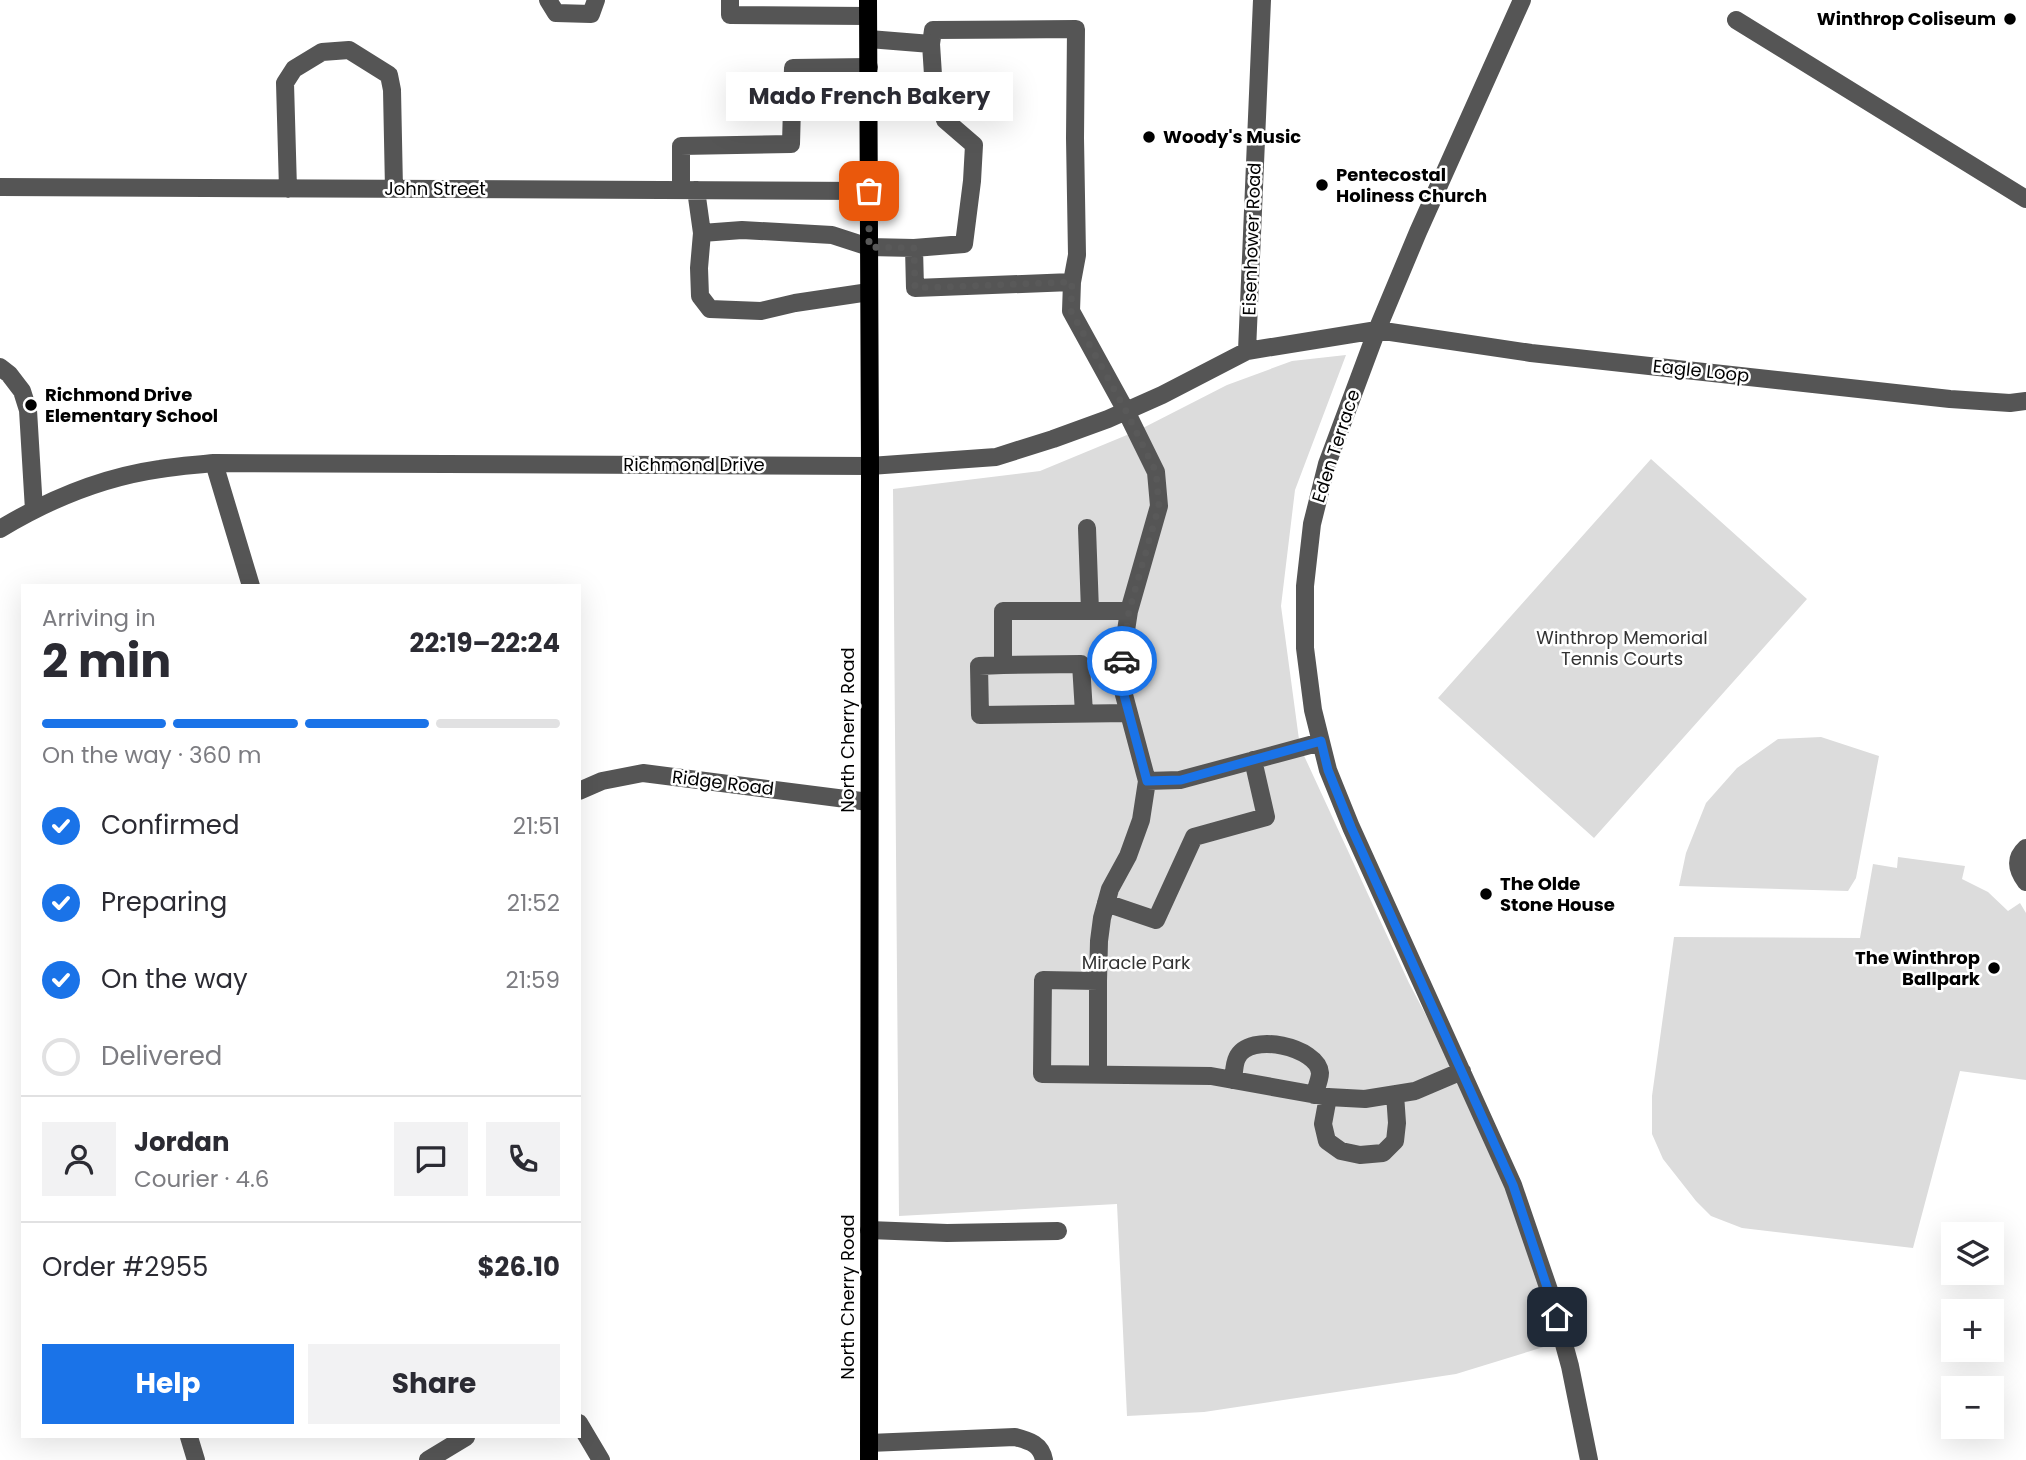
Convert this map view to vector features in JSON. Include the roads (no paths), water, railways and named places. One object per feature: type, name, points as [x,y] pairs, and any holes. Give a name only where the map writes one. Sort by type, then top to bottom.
[{"type":"main road","name":"North Cherry Road","points":[[867,8],[870,466],[869,1451]]},
{"type":"street","points":[[548,0],[556,13],[591,14],[596,0]]},
{"type":"street","points":[[730,0],[730,15],[867,8]]},
{"type":"street","name":"Eisenhower Road","points":[[1247,351],[1262,0]]},
{"type":"street","name":"Eden Terrace","points":[[1522,0],[1418,232],[1377,330],[1327,464],[1312,524],[1305,586],[1305,648],[1313,709],[1328,770],[1351,827],[1513,1185],[1550,1293],[1570,1366],[1589,1460]]},
{"type":"street","points":[[1736,20],[2026,200]]},
{"type":"street","points":[[702,233],[742,230],[832,235],[869,247],[914,248],[964,244],[974,145],[945,120],[933,75],[933,30],[1076,29],[1077,255],[1071,311],[1156,472],[1159,506],[1129,611],[1119,676],[1147,781],[1141,820],[1128,856],[1110,889],[1101,918],[1098,1075]]},
{"type":"street","points":[[869,39],[931,44]]},
{"type":"street","points":[[288,189],[285,83],[294,69],[322,52],[349,50],[389,75],[392,90],[394,189]]},
{"type":"street","points":[[869,68],[793,68],[791,144],[681,146],[689,190],[702,233],[700,296],[710,309],[761,311],[869,292]]},
{"type":"street","name":"John Street","points":[[0,187],[869,191]]},
{"type":"street","points":[[914,248],[915,288],[1072,282]]},
{"type":"street","name":"Richmond Drive","points":[[0,529],[51,502],[104,482],[158,469],[214,463],[870,466],[996,457],[1053,439],[1162,396],[1247,351],[1377,330]]},
{"type":"street","name":"Eagle Loop","points":[[1377,330],[1542,354],[1927,396],[2010,403],[2026,401]]},
{"type":"street","points":[[0,367],[22,391],[28,410],[34,510]]},
{"type":"street","points":[[214,463],[250,584]]},
{"type":"street","points":[[1087,528],[1090,611]]},
{"type":"street","points":[[1003,665],[1003,611],[1129,611]]},
{"type":"street","points":[[1084,713],[1081,664],[979,666],[980,715],[1129,713]]},
{"type":"street","points":[[1147,781],[1181,780],[1321,741]]},
{"type":"street","points":[[1106,903],[1156,920],[1194,837],[1266,817],[1253,760]]},
{"type":"street","name":"Ridge Road","points":[[581,789],[602,781],[643,772],[869,802]]},
{"type":"street","points":[[2026,848],[2019,854],[2017,863],[2019,873],[2026,882]]},
{"type":"street","points":[[1098,981],[1043,980],[1042,1074],[1211,1076],[1321,1096],[1365,1099],[1416,1091],[1462,1071]]},
{"type":"street","points":[[1233,1080],[1237,1058],[1246,1047],[1261,1043],[1299,1050],[1314,1060],[1320,1073],[1326,1141],[1340,1151],[1360,1155],[1383,1153],[1395,1141],[1395,1094]]},
{"type":"street","points":[[869,1230],[947,1233],[1058,1231]]},
{"type":"street","points":[[581,1426],[601,1460]]},
{"type":"street","points":[[869,1451],[914,1441],[1015,1437],[1031,1441],[1040,1447],[1044,1460]]},
{"type":"street","points":[[189,1438],[196,1460]]},
{"type":"street","points":[[428,1460],[464,1438]]},
{"type":"street","points":[[914,1441],[915,1460]]},
{"type":"place","name":"Winthrop Coliseum","points":[[2010,19]]},
{"type":"place","name":"Woody's Music","points":[[1149,137]]},
{"type":"place","name":"Pentecostal Holiness Church","points":[[1322,185]]},
{"type":"place","name":"Mado French Bakery","points":[[869,191]]},
{"type":"place","name":"Richmond Drive Elementary School","points":[[31,405]]},
{"type":"place","name":"The Olde Stone House","points":[[1486,894]]},
{"type":"place","name":"The Winthrop Ballpark","points":[[1994,968]]},
{"type":"park label","name":"Winthrop Memorial Tennis Courts","points":[[1622,648]]},
{"type":"park label","name":"Miracle Park","points":[[1136,963]]}]
